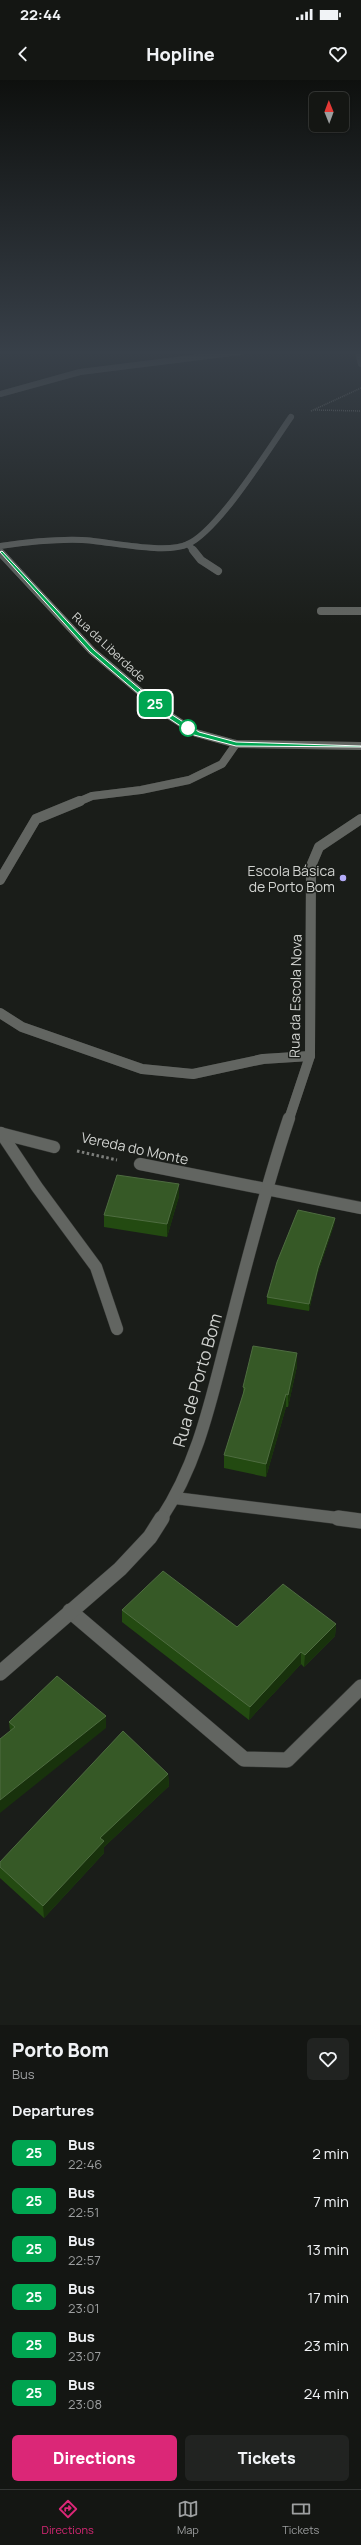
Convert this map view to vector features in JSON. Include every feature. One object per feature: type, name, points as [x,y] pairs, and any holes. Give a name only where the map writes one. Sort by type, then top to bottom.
[{"type":"street","points":[[0,546],[24,542],[80,540],[170,548],[188,544],[212,523],[272,443]]},
{"type":"street","points":[[188,544],[200,560],[218,571]]},
{"type":"street","name":"Rua da Liberdade","points":[[0,552],[92,651],[164,712],[196,733],[236,744],[360,748]]},
{"type":"street","points":[[321,611],[361,611]]},
{"type":"street","points":[[0,880],[36,819],[92,796],[141,790],[188,780],[222,764],[236,744]]},
{"type":"street","name":"Rua da Escola Nova","points":[[265,1190],[310,1056],[311,866],[319,848],[361,819]]},
{"type":"street","points":[[0,1013],[22,1027],[142,1069],[193,1074],[263,1059],[310,1056]]},
{"type":"street","points":[[1,1133],[54,1147]]},
{"type":"street","points":[[1,1133],[37,1186],[96,1267],[117,1329]]},
{"type":"street","name":"Vereda do Monte","points":[[140,1164],[361,1208]]},
{"type":"street","name":"Rua de Porto Bom","points":[[0,1673],[120,1569],[150,1537],[175,1498],[200,1442],[265,1190]]},
{"type":"street","points":[[175,1498],[361,1521]]},
{"type":"street","points":[[70,1611],[244,1759],[287,1760],[361,1687]]},
{"type":"path","name":"Vereda do Monte","points":[[54,1147],[140,1164]]},
{"type":"building","points":[[117,1175],[179,1184],[167,1224],[104,1215]]},
{"type":"building","points":[[298,1210],[335,1218],[318,1268],[309,1304],[267,1297],[277,1262]]},
{"type":"building","points":[[253,1346],[297,1353],[288,1395],[286,1394],[266,1464],[224,1455],[245,1388],[243,1387]]},
{"type":"building","points":[[163,1571],[237,1627],[283,1584],[336,1624],[305,1655],[301,1652],[250,1707],[122,1610]]},
{"type":"building","points":[[57,1676],[106,1716],[0,1800],[0,1739],[15,1727],[9,1722]]},
{"type":"building","points":[[123,1731],[168,1774],[100,1838],[104,1841],[43,1906],[0,1867],[0,1862]]},
{"type":"bus line","name":"25","points":[[0,552],[50,608],[92,651],[164,712],[196,733],[236,744],[361,746]]},
{"type":"place","name":"Escola Básica de Porto Bom","points":[[343,878]]}]
